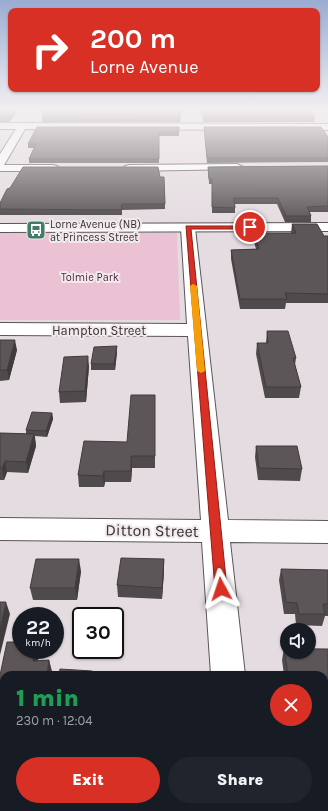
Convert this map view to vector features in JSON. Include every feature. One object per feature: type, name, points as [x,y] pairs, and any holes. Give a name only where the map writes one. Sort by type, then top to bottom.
[{"type":"street","points":[[0,163],[10,147]]},
{"type":"street","points":[[115,168],[249,167]]},
{"type":"street","points":[[0,168],[68,168]]},
{"type":"street","points":[[0,228],[328,227]]},
{"type":"street","points":[[188,228],[228,671]]},
{"type":"street","name":"Hampton Street","points":[[0,330],[197,330]]},
{"type":"street","name":"Ditton Street","points":[[0,528],[328,532]]},
{"type":"green space","name":"Tolmie Park","points":[[0,233],[177,233],[180,320],[0,320]]},
{"type":"building","points":[[35,147],[159,147],[159,159],[29,159]]},
{"type":"building","points":[[206,147],[328,147],[328,158],[207,158]]},
{"type":"building","points":[[328,166],[328,206],[307,207],[311,216],[286,216],[278,198],[234,198],[235,208],[212,207],[212,179],[209,179],[208,167]]},
{"type":"building","points":[[23,167],[158,167],[160,177],[164,177],[165,204],[122,204],[121,210],[0,209],[0,203],[7,189],[10,188]]},
{"type":"building","points":[[292,224],[317,224],[324,236],[328,236],[328,294],[285,293],[287,299],[240,299],[231,250],[259,249],[254,233],[296,233]]},
{"type":"building","points":[[267,331],[288,331],[296,358],[293,358],[301,387],[266,387],[257,343],[268,343]]},
{"type":"building","points":[[0,340],[15,340],[7,370],[0,370]]},
{"type":"building","points":[[117,346],[114,364],[91,364],[94,347]]},
{"type":"building","points":[[88,356],[85,391],[59,392],[64,357]]},
{"type":"building","points":[[131,395],[155,395],[155,456],[131,456],[131,471],[104,471],[103,476],[78,475],[84,441],[127,442]]},
{"type":"building","points":[[32,412],[52,413],[46,431],[26,430]]},
{"type":"building","points":[[0,433],[34,434],[26,462],[5,461],[2,468],[0,468]]},
{"type":"building","points":[[256,446],[297,446],[302,469],[259,468]]},
{"type":"building","points":[[121,558],[164,559],[162,588],[117,585]]},
{"type":"building","points":[[36,559],[79,559],[75,588],[30,588]]},
{"type":"building","points":[[281,569],[328,570],[328,604],[323,604],[325,614],[299,614],[297,603],[286,602]]},
{"type":"building","points":[[0,602],[6,602],[0,629]]},
{"type":"building","points":[[7,642],[12,642],[12,659],[33,659],[33,661],[49,660],[48,671],[1,671]]},
{"type":"building","points":[[316,649],[328,649],[328,671],[287,671],[286,659],[316,659]]},
{"type":"building","points":[[60,669],[92,671],[60,671]]},
{"type":"slow traffic","points":[[193,286],[201,371]]},
{"type":"place","name":"Lorne Avenue (NB) at Princess Street","points":[[36,230]]},
{"type":"route","points":[[221,589],[188,228],[250,227]]}]
